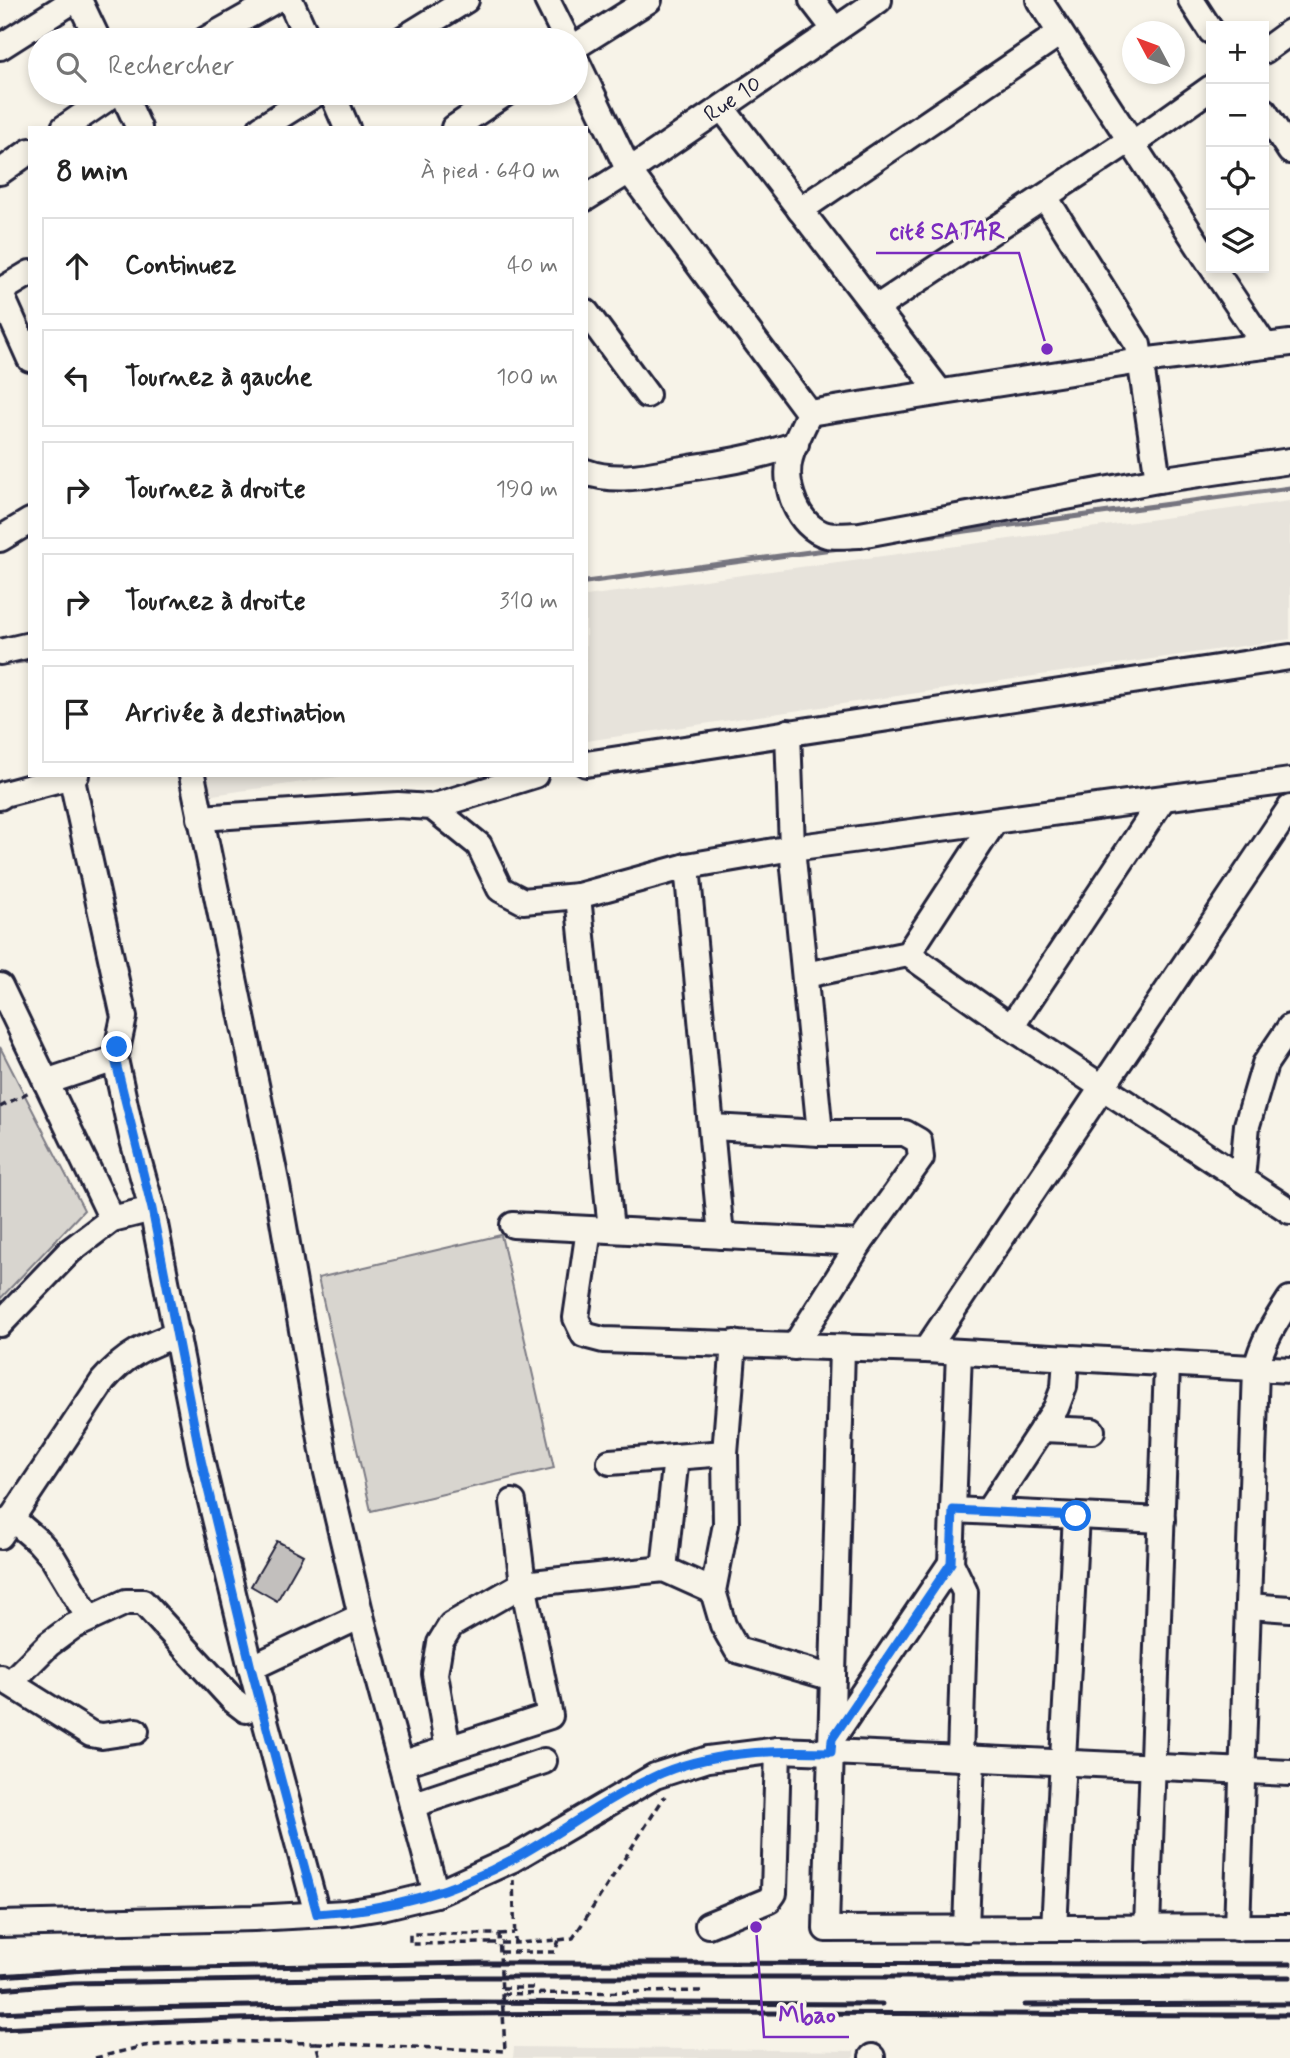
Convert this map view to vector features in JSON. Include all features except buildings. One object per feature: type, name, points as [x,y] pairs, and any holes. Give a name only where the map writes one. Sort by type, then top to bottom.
[{"type":"street","points":[[31,28],[76,0],[91,28]]},
{"type":"street","points":[[226,28],[276,0]]},
{"type":"street","points":[[290,0],[303,28]]},
{"type":"street","points":[[420,28],[466,0]]},
{"type":"street","points":[[547,0],[560,28]]},
{"type":"street","points":[[588,38],[649,0]]},
{"type":"street","points":[[812,0],[835,30]]},
{"type":"street","name":"Rue 10","points":[[588,197],[629,172],[879,0]]},
{"type":"street","points":[[1039,0],[1206,257]]},
{"type":"street","points":[[1191,0],[1206,23]]},
{"type":"street","points":[[0,47],[28,30]]},
{"type":"street","points":[[800,210],[1060,33]]},
{"type":"street","points":[[1269,48],[1290,33]]},
{"type":"street","points":[[588,85],[629,172],[809,413]]},
{"type":"street","points":[[876,308],[1206,91]]},
{"type":"street","points":[[67,126],[98,105]]},
{"type":"street","points":[[128,105],[138,126]]},
{"type":"street","points":[[264,126],[298,105]]},
{"type":"street","points":[[336,105],[346,126]]},
{"type":"street","points":[[457,126],[488,105]]},
{"type":"street","points":[[722,108],[940,392]]},
{"type":"street","points":[[1269,119],[1290,151]]},
{"type":"street","points":[[0,172],[28,152]]},
{"type":"street","points":[[1045,197],[1138,345],[1158,480]]},
{"type":"street","points":[[1217,273],[1265,346]]},
{"type":"street","points":[[28,274],[0,292],[28,355]]},
{"type":"street","points":[[588,315],[647,395]]},
{"type":"street","points":[[809,413],[1141,361],[1290,343]]},
{"type":"street","points":[[809,413],[790,459],[788,480],[792,496],[804,519],[812,528],[828,535],[860,535],[1158,480],[1290,461]]},
{"type":"street","points":[[588,472],[614,478],[654,475],[724,464],[796,444]]},
{"type":"street","points":[[0,539],[28,523]]},
{"type":"street","points":[[0,652],[28,645]]},
{"type":"street","points":[[588,764],[1290,657]]},
{"type":"street","points":[[788,732],[792,848],[820,1133]]},
{"type":"street","points":[[0,797],[69,777]]},
{"type":"street","points":[[73,777],[124,1017],[115,1059],[152,1209],[201,1460],[251,1668],[317,1914]]},
{"type":"street","points":[[192,777],[277,1186],[326,1468],[361,1616],[436,1894]]},
{"type":"street","points":[[200,818],[398,805],[432,807],[529,777]]},
{"type":"street","points":[[432,807],[479,845],[500,889],[523,901],[578,896],[687,866],[792,848],[1290,781]]},
{"type":"street","points":[[1011,1027],[1162,800]]},
{"type":"street","points":[[926,1350],[1288,814]]},
{"type":"street","points":[[805,975],[908,954],[994,822]]},
{"type":"street","points":[[687,866],[721,1236]]},
{"type":"street","points":[[578,896],[600,1230],[576,1318],[584,1335],[603,1340],[926,1350],[1290,1370]]},
{"type":"street","points":[[908,954],[1011,1027],[1290,1211]]},
{"type":"street","points":[[0,986],[113,1219]]},
{"type":"street","points":[[1242,1179],[1247,1125],[1265,1065],[1290,1027]]},
{"type":"street","points":[[46,1082],[115,1059]]},
{"type":"street","points":[[712,1127],[820,1133],[905,1133],[919,1141],[921,1158],[860,1243],[794,1347]]},
{"type":"street","points":[[0,1324],[70,1251],[113,1219],[152,1209]]},
{"type":"street","points":[[513,1225],[860,1243]]},
{"type":"street","points":[[1237,1928],[1256,1369],[1260,1350],[1290,1299]]},
{"type":"street","points":[[89,1618],[53,1558],[39,1542],[6,1527],[103,1381],[118,1363],[138,1349],[178,1334]]},
{"type":"street","points":[[734,1343],[725,1453],[726,1524],[713,1591],[723,1625],[737,1650],[833,1678]]},
{"type":"street","points":[[842,1348],[827,1929],[1290,1927]]},
{"type":"street","points":[[958,1352],[951,1563],[965,1592],[966,1929]]},
{"type":"street","points":[[988,1511],[1056,1408],[1064,1387],[1066,1358]]},
{"type":"street","points":[[1147,1928],[1167,1365]]},
{"type":"street","points":[[1042,1429],[1092,1431]]},
{"type":"street","points":[[610,1462],[725,1453]]},
{"type":"street","points":[[664,1569],[676,1457]]},
{"type":"street","points":[[401,1764],[550,1716],[523,1584],[513,1502]]},
{"type":"street","points":[[953,1510],[1162,1520]]},
{"type":"street","points":[[1054,1928],[1076,1516]]},
{"type":"street","points":[[832,1745],[951,1563]]},
{"type":"street","points":[[448,1749],[435,1674],[440,1643],[451,1625],[523,1584],[664,1569],[713,1591]]},
{"type":"street","points":[[136,1731],[102,1736],[91,1734],[5,1680],[49,1644],[89,1618],[126,1602],[143,1602],[233,1700],[246,1710],[260,1700]]},
{"type":"street","points":[[1249,1606],[1290,1609]]},
{"type":"street","points":[[251,1668],[361,1616]]},
{"type":"street","points":[[0,1924],[317,1914],[382,1906],[436,1894],[513,1859],[621,1795],[664,1773],[708,1759],[832,1745],[966,1758],[1290,1773]]},
{"type":"street","points":[[708,1925],[769,1900],[774,1893],[778,1751]]},
{"type":"street","points":[[412,1805],[544,1761]]},
{"type":"path","points":[[0,1107],[46,1082]]},
{"type":"path","points":[[514,1933],[410,1934],[410,1944],[515,1943],[573,1938],[670,1788],[664,1773]]},
{"type":"path","points":[[513,1859],[515,1943]]},
{"type":"path","points":[[95,2058],[144,2046],[203,2041],[505,2051],[499,1934]]},
{"type":"path","points":[[500,1952],[555,1952],[559,1940]]},
{"type":"path","points":[[502,1988],[537,1988]]},
{"type":"path","points":[[502,1994],[702,1992]]},
{"type":"path","points":[[316,2043],[320,2058]]},
{"type":"shaded area","points":[[1290,501],[1290,639],[588,741],[588,596]]},
{"type":"shaded area","points":[[202,777],[337,777],[206,796]]},
{"type":"shaded area","points":[[0,1047],[84,1210],[0,1299]]},
{"type":"shaded area","points":[[501,1235],[554,1468],[371,1511],[318,1278]]},
{"type":"shaded area","points":[[514,2047],[854,2051],[854,2058],[513,2058]]},
{"type":"waterway","points":[[891,541],[1290,488]]},
{"type":"waterway","points":[[588,582],[847,547]]},
{"type":"waterway","points":[[0,664],[28,660]]},
{"type":"railway","points":[[0,1976],[86,1970],[479,1963],[1290,1964]]},
{"type":"railway","points":[[0,1989],[73,1983],[466,1977],[1290,1977]]},
{"type":"railway","points":[[0,2013],[470,2002],[882,2004]]},
{"type":"railway","points":[[1025,2005],[1290,2004]]},
{"type":"railway","points":[[0,2029],[483,2014],[1290,2015]]},
{"type":"place","name":"cité SATAR","points":[[1047,349]]},
{"type":"place","name":"Mbao","points":[[756,1927]]},
{"type":"route","points":[[117,1047],[115,1059],[152,1209],[201,1460],[251,1668],[317,1914],[345,1913],[436,1894],[513,1859],[655,1776],[708,1759],[778,1751],[831,1752],[832,1739],[951,1563],[953,1510],[1076,1516]]}]
